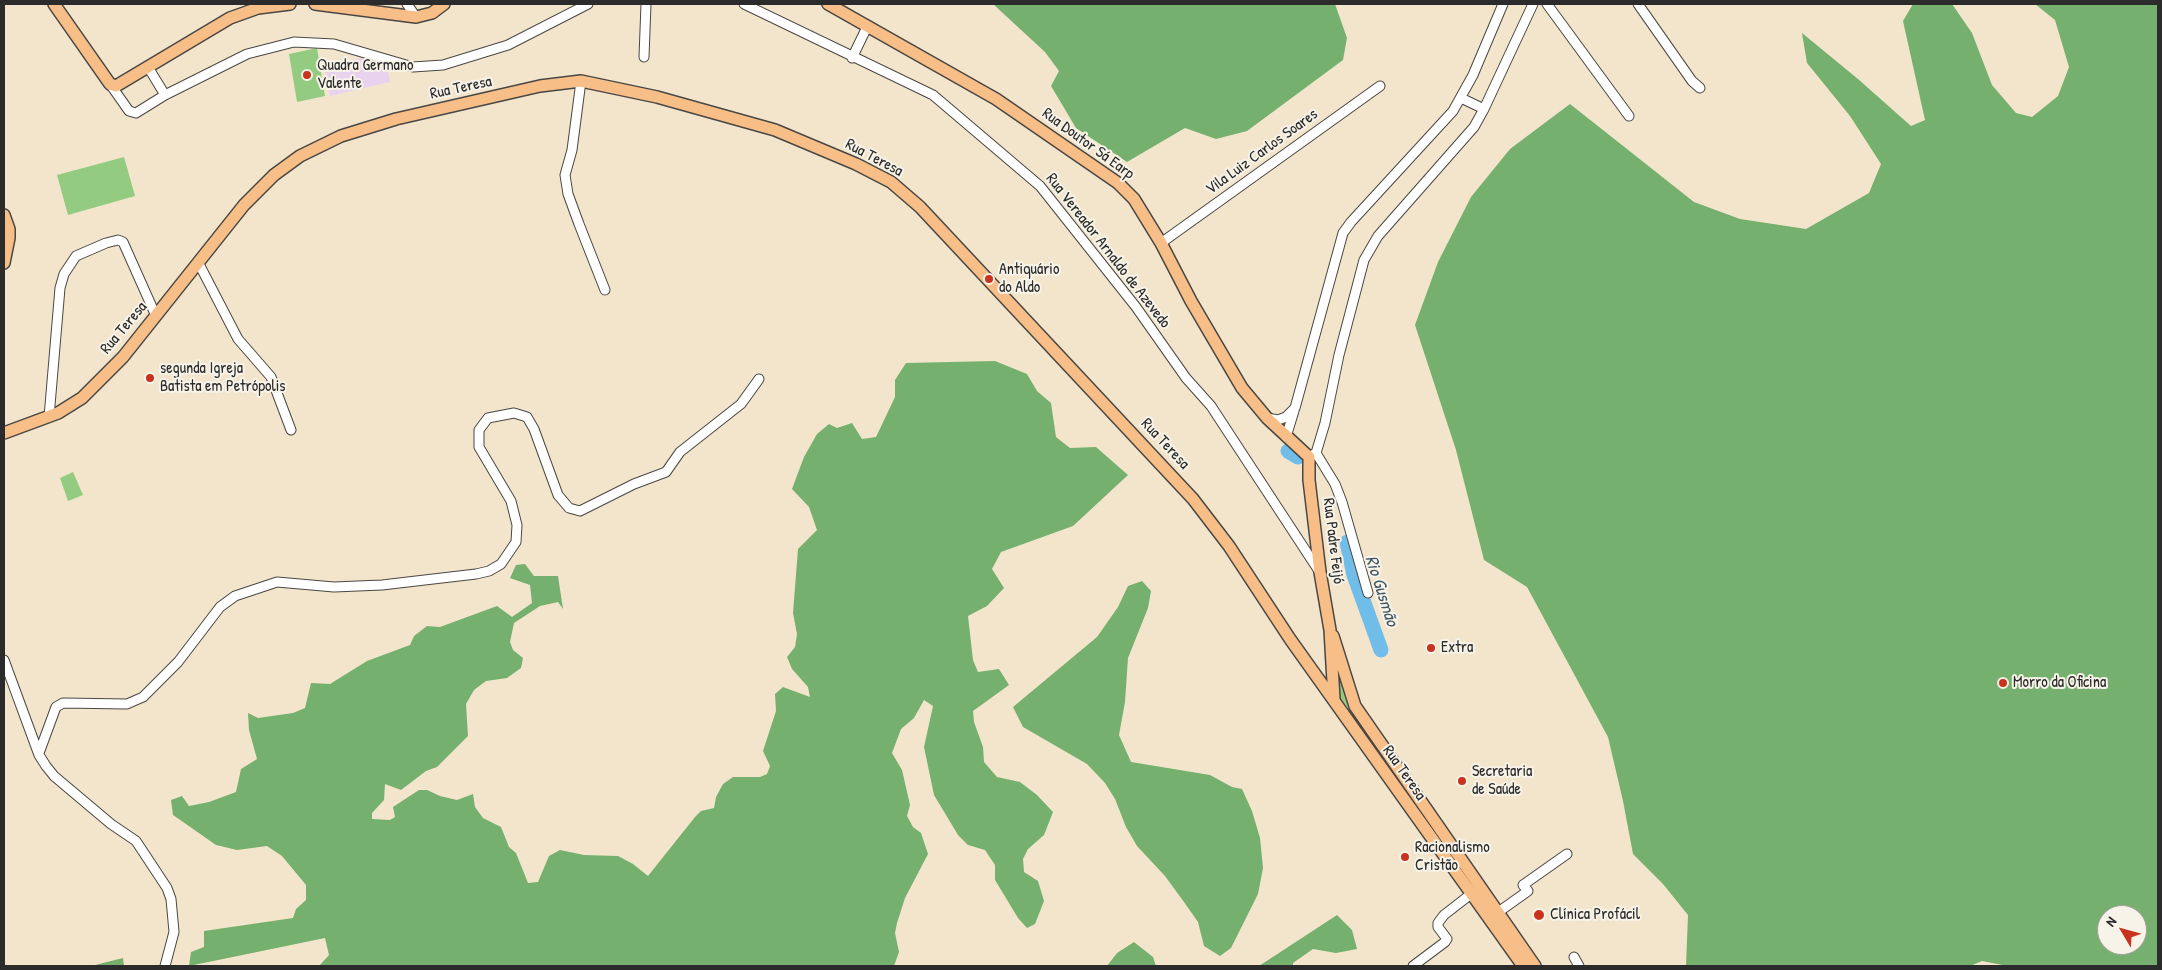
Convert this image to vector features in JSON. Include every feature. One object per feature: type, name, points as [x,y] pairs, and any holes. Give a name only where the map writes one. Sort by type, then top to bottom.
[{"type":"main road","points":[[54,4],[113,89],[230,18],[258,8],[290,4]]},
{"type":"main road","points":[[315,4],[416,17],[432,13],[444,4]]},
{"type":"main road","name":"Rua Doutor Sá Earp","points":[[828,4],[996,99],[1118,183],[1134,198],[1161,243],[1190,301],[1238,380],[1266,418],[1286,437],[1313,455]]},
{"type":"main road","name":"Rua Teresa","points":[[4,433],[49,417],[72,406],[82,398],[123,356],[244,205],[274,175],[300,156],[341,136],[396,119],[540,86],[581,80],[657,97],[775,130],[856,164],[891,182],[920,206],[1193,499],[1229,546],[1290,639],[1523,966]]},
{"type":"main road","points":[[4,215],[9,238],[4,263]]},
{"type":"main road","name":"Rua Padre Feijó","points":[[1313,455],[1310,480],[1320,572],[1330,630],[1334,701]]},
{"type":"main road","name":"Rua Padre Feijó","points":[[1330,630],[1339,651],[1355,706]]},
{"type":"main road","points":[[1345,714],[1353,714],[1355,706]]},
{"type":"main road","name":"Rua Teresa","points":[[1355,706],[1534,966]]},
{"type":"street","points":[[407,4],[416,17]]},
{"type":"street","points":[[113,89],[129,111],[132,113],[140,111],[165,95],[247,54],[294,42],[334,44],[413,67],[443,65],[508,45],[588,4]]},
{"type":"street","points":[[644,57],[646,4]]},
{"type":"street","name":"Rua Vereador Arnaldo de Azevedo","points":[[744,4],[852,58],[934,95],[1040,186],[1136,307],[1186,378],[1211,406],[1320,572]]},
{"type":"street","points":[[1286,437],[1343,233],[1350,222],[1445,122],[1461,98],[1503,4]]},
{"type":"street","points":[[1368,593],[1339,496],[1313,455],[1364,260],[1378,236],[1457,148],[1484,109],[1533,4]]},
{"type":"street","points":[[1547,4],[1629,116]]},
{"type":"street","points":[[1638,4],[1692,81],[1700,88]]},
{"type":"street","points":[[852,58],[867,27]]},
{"type":"street","points":[[148,67],[165,95]]},
{"type":"street","points":[[581,80],[572,150],[565,175],[576,217],[605,290]]},
{"type":"street","name":"Vila Luiz Carlos Soares","points":[[1161,243],[1380,86]]},
{"type":"street","points":[[1461,98],[1484,109]]},
{"type":"street","points":[[49,417],[60,288],[67,268],[76,256],[106,243],[118,240],[123,242],[156,316]]},
{"type":"street","points":[[198,262],[238,340],[271,377],[291,430]]},
{"type":"street","points":[[39,753],[56,707],[63,704],[127,704],[143,696],[178,662],[220,607],[235,596],[277,582],[334,587],[382,585],[476,574],[489,571],[501,564],[516,542],[517,526],[512,501],[479,447],[479,430],[488,418],[514,413],[527,417],[534,429],[558,495],[569,508],[580,511],[634,484],[666,472],[680,452],[740,404],[759,379]]},
{"type":"street","points":[[1266,418],[1278,420],[1286,417],[1295,408]]},
{"type":"street","points":[[4,660],[39,753],[54,776],[110,824],[136,841],[167,888],[171,899],[174,932],[165,966]]},
{"type":"street","points":[[1496,913],[1528,891],[1524,885],[1568,854]]},
{"type":"street","points":[[1413,966],[1445,942],[1447,939],[1438,927],[1438,923],[1444,915],[1471,894]]},
{"type":"street","points":[[1574,957],[1579,966]]},
{"type":"shaded area","points":[[366,57],[376,60],[377,66],[387,64],[390,82],[330,96],[325,67]]},
{"type":"green space","points":[[993,4],[1335,4],[1347,38],[1343,60],[1247,131],[1216,139],[1185,128],[1127,162],[1076,128],[1051,86],[1059,71],[1045,52]]},
{"type":"green space","points":[[1913,4],[1952,4],[1972,33],[1992,85],[2016,113],[2032,117],[2058,96],[2069,67],[2055,20],[2035,4],[2158,4],[2158,966],[2008,966],[1982,961],[1970,966],[1686,966],[1688,915],[1663,884],[1633,854],[1608,737],[1527,587],[1484,560],[1456,450],[1415,325],[1438,262],[1471,197],[1510,149],[1570,104],[1694,202],[1740,219],[1806,229],[1869,193],[1881,164],[1850,116],[1807,63],[1802,33],[1911,126],[1925,120],[1903,21]]},
{"type":"green space","name":"Quadra Germano Valente","points":[[317,48],[325,96],[297,102],[289,54]]},
{"type":"green space","points":[[124,157],[135,196],[68,215],[57,175]]},
{"type":"green space","points":[[995,361],[1027,374],[1037,391],[1051,403],[1056,437],[1070,448],[1096,447],[1128,475],[1073,526],[1001,552],[992,569],[1004,588],[987,606],[968,616],[973,660],[978,672],[999,669],[1009,685],[973,711],[974,722],[983,747],[984,762],[997,777],[1020,782],[1037,795],[1053,812],[1044,835],[1028,849],[1023,859],[1024,872],[1038,881],[1044,901],[1035,924],[1027,928],[1018,918],[995,880],[995,865],[985,850],[968,845],[958,835],[934,795],[924,747],[933,706],[924,700],[914,718],[901,729],[892,753],[902,770],[910,805],[907,816],[913,827],[921,833],[928,854],[905,898],[897,923],[895,933],[899,952],[894,966],[314,966],[320,965],[329,955],[325,938],[189,966],[191,952],[204,947],[204,931],[293,918],[296,909],[306,900],[306,885],[282,856],[267,846],[237,850],[216,845],[173,815],[171,800],[182,796],[189,806],[209,802],[236,792],[241,769],[257,759],[249,730],[248,713],[258,718],[293,713],[305,708],[311,683],[330,684],[367,661],[410,645],[414,636],[427,626],[440,627],[497,606],[512,617],[532,603],[530,585],[510,578],[516,565],[525,564],[534,576],[558,576],[563,609],[558,602],[540,606],[514,623],[510,642],[513,650],[523,658],[521,668],[507,678],[486,681],[474,690],[466,704],[468,736],[437,767],[426,771],[401,790],[385,784],[384,800],[372,813],[372,819],[390,820],[395,817],[393,807],[419,790],[427,790],[440,796],[457,800],[473,794],[475,807],[483,818],[501,827],[509,847],[516,853],[528,883],[538,882],[549,856],[560,850],[584,855],[618,856],[633,864],[648,876],[695,817],[701,811],[714,808],[716,797],[723,784],[733,777],[760,777],[767,774],[770,766],[763,751],[776,711],[775,694],[783,687],[810,697],[808,687],[792,669],[787,657],[795,647],[797,634],[793,613],[798,549],[817,530],[809,507],[792,489],[804,457],[817,434],[829,424],[837,428],[852,423],[862,439],[876,437],[895,397],[895,380],[906,363]]},
{"type":"green space","points":[[73,472],[83,495],[68,501],[60,478]]},
{"type":"green space","points":[[1142,581],[1151,591],[1148,608],[1128,658],[1125,702],[1119,735],[1131,762],[1210,775],[1232,787],[1242,789],[1252,811],[1260,838],[1263,868],[1258,894],[1231,948],[1220,956],[1204,946],[1198,922],[1165,876],[1137,846],[1126,827],[1115,799],[1105,783],[1087,764],[1023,727],[1013,707],[1097,637],[1118,607],[1128,586]]},
{"type":"green space","points":[[1333,642],[1352,710],[1351,712],[1338,695]]},
{"type":"green space","points":[[1337,915],[1352,930],[1357,949],[1336,953],[1313,949],[1293,963],[1293,966],[1259,966]]},
{"type":"green space","points":[[1134,942],[1153,957],[1156,966],[1107,966],[1117,953]]},
{"type":"green space","points":[[123,958],[124,966],[91,966]]},
{"type":"waterway","points":[[1288,451],[1298,457]]},
{"type":"waterway","name":"Rio Gusmão","points":[[1347,542],[1354,575],[1381,650]]},
{"type":"place","name":"Quadra Germano Valente","points":[[307,75]]},
{"type":"place","name":"Antiquário do Aldo","points":[[989,279]]},
{"type":"place","name":"segunda Igreja Batista em Petrópolis","points":[[150,378]]},
{"type":"place","name":"Extra","points":[[1431,648]]},
{"type":"place","name":"Morro da Oficina","points":[[2003,683]]},
{"type":"place","name":"Secretaria de Saúde","points":[[1462,781]]},
{"type":"place","name":"Racionalismo Cristão","points":[[1405,857]]},
{"type":"place","name":"Clínica Profácil","points":[[1539,915]]}]
